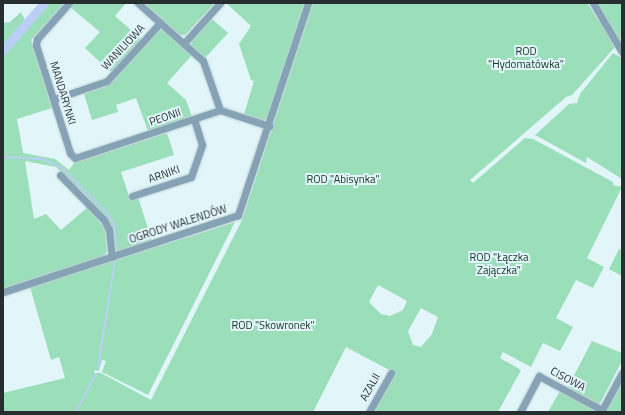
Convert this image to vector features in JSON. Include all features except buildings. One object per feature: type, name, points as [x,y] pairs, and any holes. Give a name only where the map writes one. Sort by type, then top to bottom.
[{"type":"street","name":"MANDARYNKI","points":[[69,3],[37,39],[36,45],[70,152]]},
{"type":"street","points":[[138,3],[203,61],[220,110],[269,126]]},
{"type":"street","points":[[184,43],[220,3]]},
{"type":"street","name":"OGRODY WALENDÓW","points":[[3,292],[238,215],[269,126],[308,3]]},
{"type":"street","points":[[593,3],[622,52]]},
{"type":"street","name":"WANILIOWA","points":[[54,99],[107,81],[160,23]]},
{"type":"street","name":"PEONII","points":[[70,152],[79,158],[220,110]]},
{"type":"street","name":"ARNIKI","points":[[132,196],[191,177],[202,145],[194,119]]},
{"type":"street","points":[[60,175],[104,220],[109,230],[112,257]]},
{"type":"street","name":"AZALII","points":[[369,412],[391,373]]},
{"type":"street","points":[[602,411],[622,373]]},
{"type":"street","name":"CISOWA","points":[[520,412],[539,376],[602,411]]},
{"type":"green space","points":[[47,3],[65,3],[31,40],[52,108],[17,119],[23,153],[55,159],[69,170],[74,163],[167,133],[174,155],[121,172],[130,199],[138,197],[152,241],[114,253],[105,217],[85,194],[56,167],[25,161],[34,219],[46,214],[61,230],[88,207],[105,229],[107,251],[104,256],[3,289],[3,23],[10,22],[21,12],[27,24]]},
{"type":"green space","points":[[75,3],[126,3],[115,16],[141,39],[111,72],[85,48],[100,32],[70,7]]},
{"type":"green space","points":[[144,3],[215,3],[185,35],[180,35]]},
{"type":"green space","points":[[226,3],[303,3],[304,5],[268,117],[263,121],[244,114],[254,81],[251,80],[239,44],[251,26]]},
{"type":"green space","points":[[313,3],[587,3],[616,46],[572,95],[566,97],[470,180],[473,183],[525,138],[533,139],[613,182],[613,185],[622,187],[587,258],[604,267],[593,288],[576,280],[556,318],[573,327],[560,351],[543,343],[531,367],[503,352],[500,358],[521,370],[498,412],[379,412],[374,409],[393,372],[346,347],[313,412],[3,412],[3,393],[65,378],[59,357],[51,360],[30,287],[235,222],[148,395],[102,372],[106,361],[102,360],[99,371],[95,370],[94,373],[101,373],[151,400],[242,220]],"holes":[[[378,285],[407,301],[403,310],[390,316],[381,314],[369,302]],[[421,308],[438,317],[432,334],[421,347],[413,345],[408,331]]]},
{"type":"green space","points":[[596,3],[622,3],[622,48],[613,30]]},
{"type":"green space","points":[[211,18],[228,33],[205,58],[191,45],[191,40]]},
{"type":"green space","points":[[159,30],[163,30],[192,55],[167,83],[186,100],[192,117],[148,131],[136,98],[116,105],[118,112],[92,120],[84,94],[109,85]]},
{"type":"green space","points":[[613,53],[622,58],[622,179],[587,157],[586,163],[535,135],[569,104],[577,103],[580,94]]},
{"type":"green space","points":[[619,249],[622,250],[622,276],[609,269]]},
{"type":"green space","points":[[592,341],[622,353],[622,361],[599,405],[568,387]]},
{"type":"green space","points":[[622,382],[622,412],[606,412]]},
{"type":"green space","points":[[560,391],[596,411],[548,412]]},
{"type":"waterway","points":[[3,50],[44,3]]},
{"type":"waterway","points":[[3,157],[43,159],[64,169],[107,212],[115,225],[117,251]]},
{"type":"waterway","points":[[98,368],[115,261]]},
{"type":"waterway","points":[[76,412],[96,374]]},
{"type":"park label","name":"ROD \"Hydomatówka\"","points":[[526,58]]},
{"type":"park label","name":"ROD \"Abisynka\"","points":[[343,179]]},
{"type":"park label","name":"ROD \"Łączka Zajączka\"","points":[[499,264]]},
{"type":"park label","name":"ROD \"Skowronek\"","points":[[273,325]]}]
